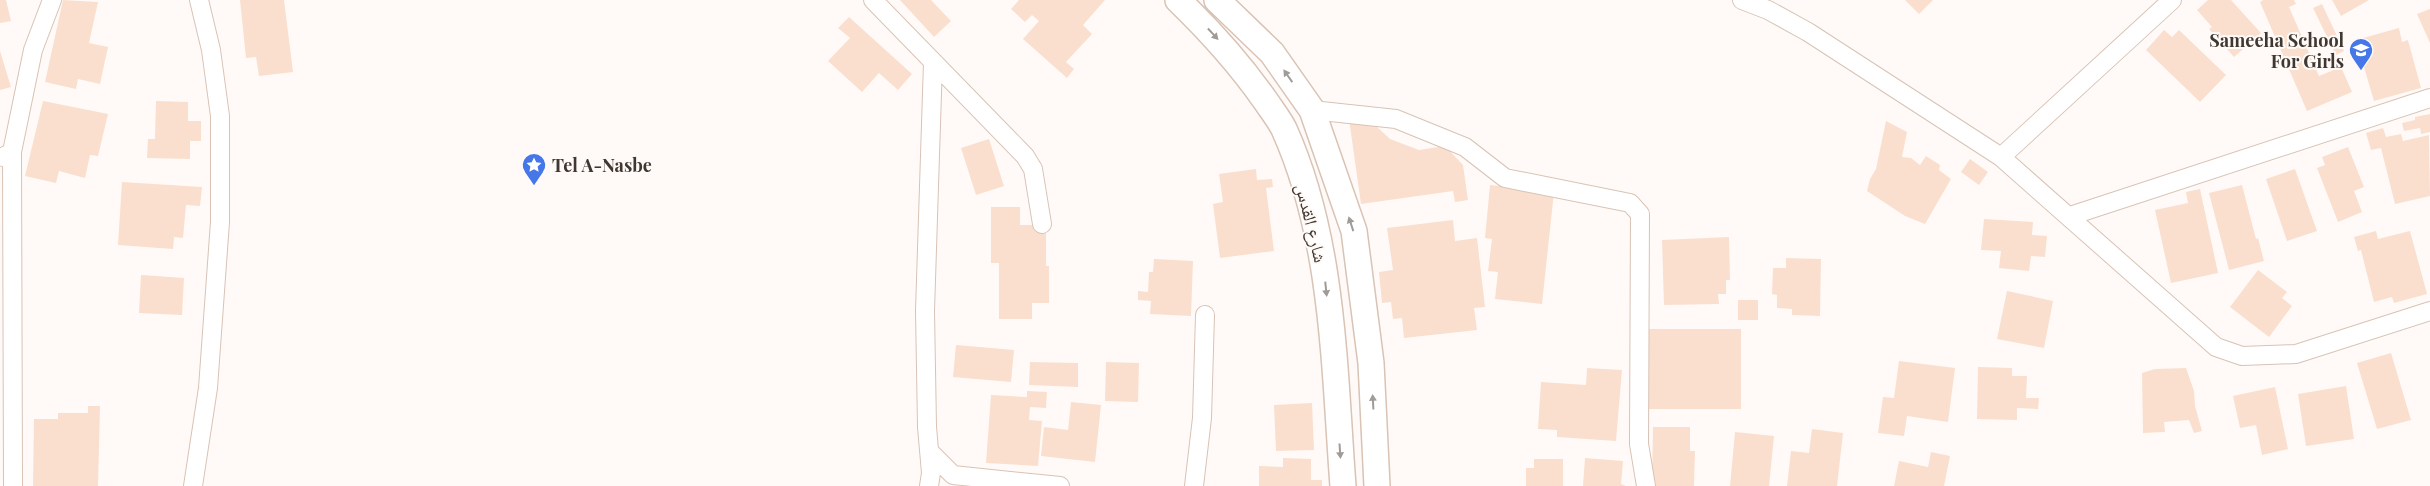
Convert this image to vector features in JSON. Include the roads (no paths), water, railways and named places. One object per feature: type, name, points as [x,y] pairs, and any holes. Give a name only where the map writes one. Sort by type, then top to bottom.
[{"type":"main road","name":"شارع القدس","points":[[1178,0],[1214,34],[1253,84],[1283,127],[1302,180],[1322,249],[1334,367],[1343,486]]},
{"type":"main road","name":"شارع القدس","points":[[1217,0],[1272,53],[1312,110],[1354,231],[1372,363],[1377,486]]},
{"type":"street","points":[[13,486],[6,450],[6,155],[33,50],[52,0]]},
{"type":"street","points":[[193,486],[208,388],[220,222],[220,116],[211,50],[199,0]]},
{"type":"street","points":[[873,0],[1026,156],[1033,169],[1042,224]]},
{"type":"street","points":[[1742,0],[1774,5],[1808,32],[2001,157],[2216,347],[2242,356],[2296,354],[2430,312]]},
{"type":"street","points":[[2001,157],[2172,0]]},
{"type":"street","points":[[929,486],[931,473],[924,311],[933,62]]},
{"type":"street","points":[[2070,216],[2430,98]]},
{"type":"street","points":[[1312,110],[1396,119],[1465,147],[1505,178],[1630,203],[1640,214],[1639,444],[1646,486]]},
{"type":"street","points":[[1194,486],[1202,418],[1205,315]]},
{"type":"street","points":[[930,452],[953,476],[1060,486]]},
{"type":"place","name":"Sameeha School For Girls","points":[[2361,71]]},
{"type":"place","name":"Tel A-Nasbe","points":[[534,186]]}]
